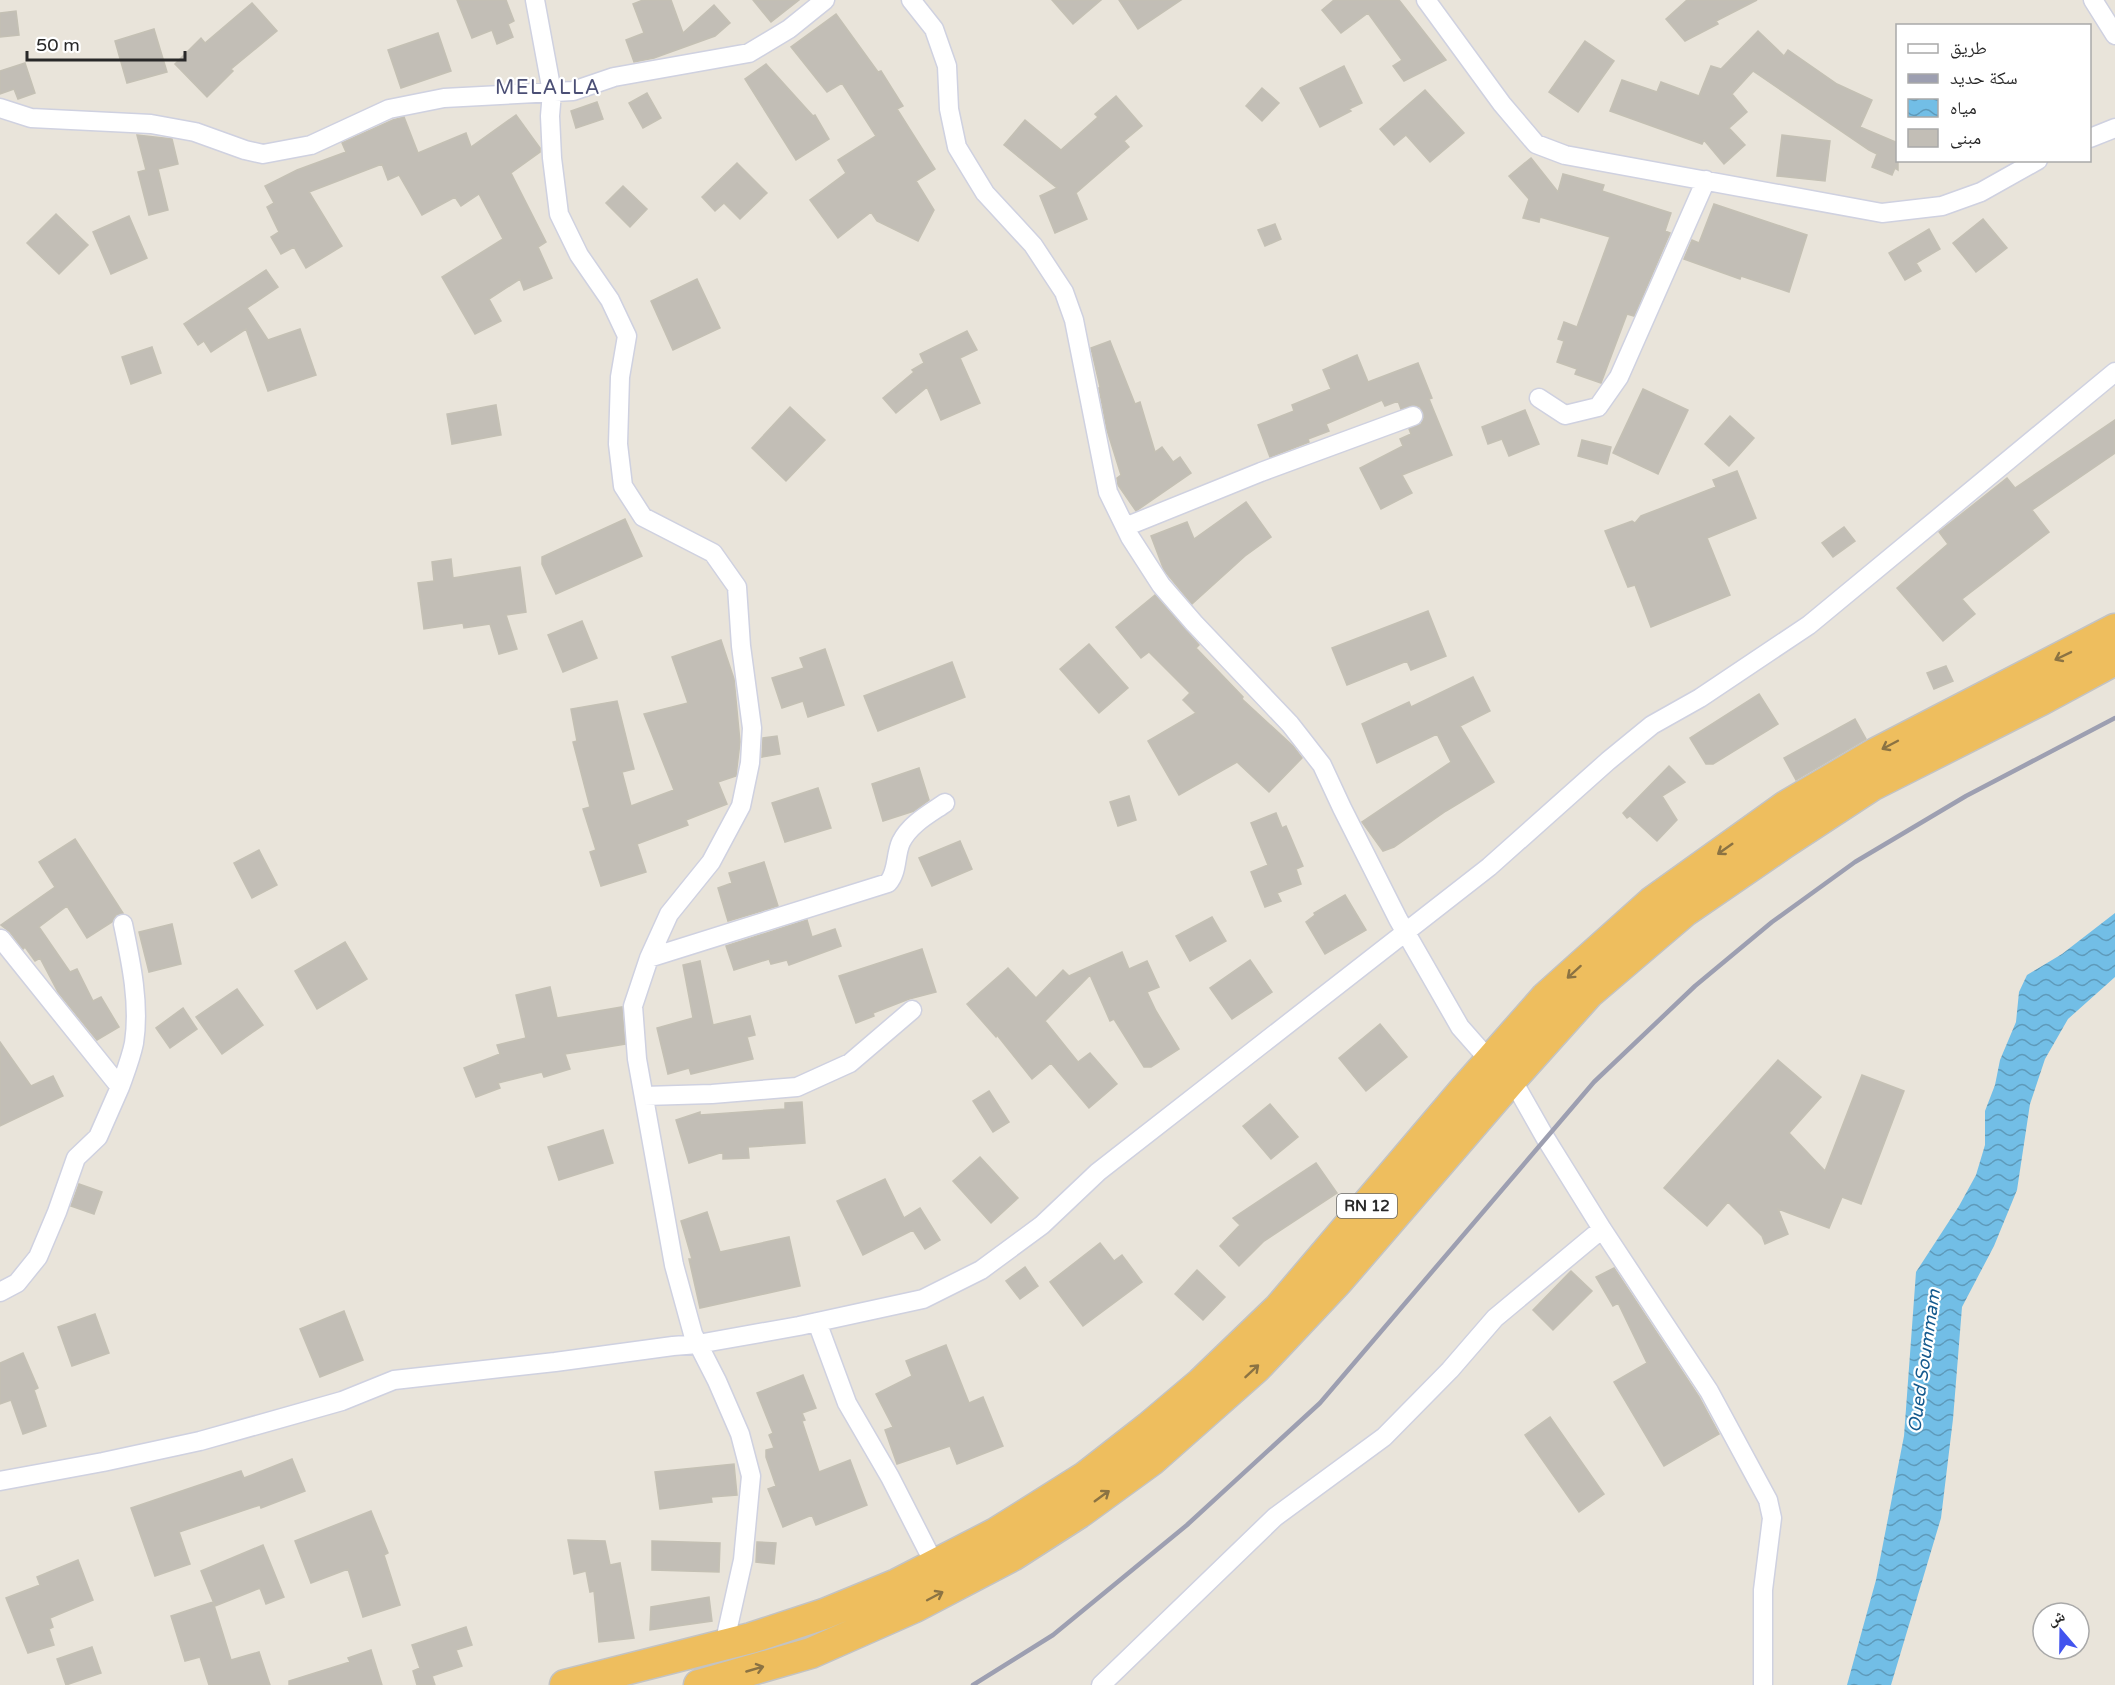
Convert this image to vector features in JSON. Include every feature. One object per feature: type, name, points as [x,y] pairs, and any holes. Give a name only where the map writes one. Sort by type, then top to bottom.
[{"type":"highway","name":"RN 12","points":[[699,1685],[811,1653],[915,1607],[1012,1556],[1078,1513],[1152,1460],[1256,1368],[1337,1282],[1501,1070],[1546,997],[1652,902],[1786,806],[1875,753],[2115,628]]},
{"type":"highway","name":"RN 12","points":[[565,1685],[724,1645],[824,1614],[897,1584],[996,1533],[1085,1477],[1201,1383],[1279,1308],[1501,1070],[1694,905],[1873,785],[2115,660]]},
{"type":"street","points":[[535,0],[552,92],[550,116],[552,158],[559,214],[579,255],[610,300],[627,336],[620,377],[618,444],[623,486],[643,517],[713,553],[737,587],[741,646],[753,728],[750,763],[741,806],[711,862],[669,914],[649,958],[633,1006],[637,1059],[675,1265],[693,1334],[740,1434],[751,1476],[743,1560],[724,1645]]},
{"type":"street","points":[[0,108],[31,118],[151,124],[195,132],[263,154],[311,145],[389,109],[444,98],[573,91],[614,77],[749,53],[789,29],[825,0]]},
{"type":"street","points":[[911,0],[934,28],[947,66],[949,109],[957,147],[985,193],[1033,245],[1064,292],[1074,320],[1108,492],[1125,527],[1161,585],[1290,724],[1322,765],[1405,931],[1460,1027],[1501,1070],[1546,1139],[1602,1229],[1709,1391],[1768,1500],[1772,1518],[1763,1590],[1763,1685]]},
{"type":"street","points":[[1426,0],[1502,104],[1536,144],[1565,155],[1881,213],[1942,206],[1981,192],[2034,162]]},
{"type":"street","points":[[2093,0],[2115,35]]},
{"type":"street","points":[[2091,138],[2115,128]]},
{"type":"street","points":[[1539,398],[1565,415],[1598,407],[1619,377],[1706,180]]},
{"type":"street","points":[[0,1480],[103,1462],[200,1441],[342,1401],[394,1380],[698,1344],[818,1322],[923,1299],[981,1270],[1042,1225],[1098,1172],[1489,867],[1652,725],[1700,698],[1809,625],[2115,372]]},
{"type":"street","points":[[1125,527],[1261,472],[1413,416]]},
{"type":"street","points":[[649,958],[888,883],[892,878],[900,844],[908,829],[945,803]]},
{"type":"street","points":[[0,1292],[17,1283],[38,1257],[76,1158],[98,1137],[120,1087],[134,1043],[135,995],[123,924]]},
{"type":"street","points":[[1,939],[120,1087]]},
{"type":"street","points":[[644,1096],[712,1094],[797,1087],[850,1063],[912,1010]]},
{"type":"street","points":[[1101,1685],[1275,1517],[1384,1437],[1450,1370],[1496,1318],[1602,1229]]},
{"type":"street","points":[[818,1322],[847,1403],[890,1477],[935,1565]]},
{"type":"water","name":"Oued Soummam","points":[[2115,913],[2115,977],[2068,1019],[2045,1059],[2030,1104],[2017,1190],[1994,1246],[1962,1307],[1953,1419],[1941,1518],[1891,1685],[1847,1685],[1876,1580],[1904,1436],[1916,1272],[1959,1206],[1976,1175],[1985,1145],[1985,1111],[1995,1085],[2000,1060],[2016,1022],[2019,992],[2027,975],[2062,954]]},
{"type":"building","points":[[457,0],[506,0],[514,21],[508,24],[513,37],[497,44],[492,30],[472,38]]},
{"type":"building","points":[[643,0],[671,0],[683,33],[714,5],[730,23],[715,36],[654,58],[634,62],[626,40],[644,33],[633,4]]},
{"type":"building","points":[[753,0],[799,0],[771,22]]},
{"type":"building","points":[[1052,0],[1101,0],[1073,24]]},
{"type":"building","points":[[1119,0],[1181,0],[1138,29]]},
{"type":"building","points":[[1334,0],[1399,0],[1446,60],[1404,81],[1393,66],[1402,60],[1368,13],[1341,33],[1322,10]]},
{"type":"building","points":[[1687,0],[1757,0],[1716,21],[1718,24],[1685,41],[1666,19]]},
{"type":"building","points":[[252,3],[277,31],[231,69],[233,71],[207,97],[175,64],[201,38],[205,43]]},
{"type":"building","points":[[16,11],[19,35],[0,37],[0,13]]},
{"type":"building","points":[[836,14],[878,72],[881,71],[903,106],[897,109],[935,169],[916,181],[934,210],[918,241],[877,221],[871,212],[838,238],[810,200],[846,173],[838,160],[876,136],[842,83],[827,92],[791,47]]},
{"type":"building","points":[[154,29],[167,72],[127,83],[115,41]]},
{"type":"building","points":[[1758,31],[1784,56],[1788,50],[1837,84],[1872,100],[1860,127],[1896,142],[1898,170],[1895,168],[1892,175],[1872,167],[1877,154],[1753,71],[1732,94],[1747,112],[1729,128],[1745,145],[1724,164],[1704,140],[1702,144],[1610,111],[1622,80],[1657,92],[1661,82],[1699,96],[1711,66],[1721,69]]},
{"type":"building","points":[[438,33],[451,71],[401,88],[388,50]]},
{"type":"building","points":[[1585,41],[1614,61],[1578,112],[1549,92]]},
{"type":"building","points":[[25,63],[35,93],[18,99],[14,89],[0,94],[0,71]]},
{"type":"building","points":[[766,64],[813,116],[815,115],[829,139],[796,160],[745,79]]},
{"type":"building","points":[[1344,66],[1362,103],[1320,127],[1300,88]]},
{"type":"building","points":[[1262,88],[1279,103],[1262,121],[1246,106]]},
{"type":"building","points":[[1425,90],[1464,133],[1430,162],[1406,135],[1394,145],[1380,129]]},
{"type":"building","points":[[647,93],[661,118],[643,128],[629,103]]},
{"type":"building","points":[[1116,96],[1142,126],[1124,141],[1129,147],[1076,193],[1087,219],[1055,233],[1040,196],[1057,188],[1004,145],[1025,120],[1061,150],[1098,117],[1095,114]]},
{"type":"building","points":[[597,102],[603,119],[576,128],[571,111]]},
{"type":"building","points":[[516,115],[540,148],[540,152],[511,173],[546,242],[538,247],[552,278],[524,290],[520,279],[489,299],[501,321],[475,334],[442,277],[503,239],[479,194],[461,206],[455,197],[422,215],[399,175],[388,180],[382,164],[309,192],[342,246],[306,268],[294,247],[281,254],[271,237],[279,232],[267,207],[274,203],[265,186],[297,170],[346,152],[342,143],[404,117],[418,153],[466,133],[471,147]]},
{"type":"building","points":[[137,135],[172,139],[178,164],[158,169],[168,210],[149,215],[138,172],[146,170]]},
{"type":"building","points":[[1782,135],[1830,141],[1825,181],[1777,176]]},
{"type":"building","points":[[1531,158],[1558,192],[1563,174],[1604,185],[1602,191],[1671,213],[1665,231],[1670,233],[1634,316],[1627,314],[1601,383],[1575,374],[1577,369],[1557,362],[1564,341],[1558,339],[1564,322],[1577,327],[1610,237],[1540,217],[1539,222],[1523,218],[1529,199],[1509,176]]},
{"type":"building","points":[[737,163],[767,193],[740,219],[724,203],[715,211],[702,197]]},
{"type":"building","points":[[623,186],[647,209],[630,227],[606,203]]},
{"type":"building","points":[[1714,204],[1807,235],[1789,292],[1741,276],[1740,279],[1684,259],[1692,240],[1699,243]]},
{"type":"building","points":[[56,214],[88,245],[59,274],[27,243]]},
{"type":"building","points":[[129,216],[147,258],[111,274],[93,232]]},
{"type":"building","points":[[1983,219],[2007,248],[1976,272],[1953,243]]},
{"type":"building","points":[[1275,224],[1281,239],[1265,246],[1258,230]]},
{"type":"building","points":[[1929,229],[1940,249],[1916,263],[1921,271],[1905,280],[1889,253]]},
{"type":"building","points":[[266,270],[278,287],[247,308],[268,340],[300,329],[316,375],[268,391],[246,329],[211,352],[204,341],[198,345],[184,324]]},
{"type":"building","points":[[697,279],[720,328],[673,350],[651,301]]},
{"type":"building","points":[[967,331],[977,350],[960,358],[980,403],[941,420],[927,387],[896,413],[883,398],[914,372],[912,370],[924,363],[920,354]]},
{"type":"building","points":[[1110,341],[1135,404],[1140,402],[1155,452],[1162,447],[1173,462],[1180,457],[1191,473],[1136,511],[1118,485],[1117,478],[1121,475],[1107,430],[1091,348]]},
{"type":"building","points":[[152,347],[161,373],[131,384],[122,357]]},
{"type":"building","points":[[1357,355],[1368,382],[1418,363],[1432,398],[1429,399],[1452,455],[1402,475],[1412,493],[1381,509],[1360,468],[1403,446],[1400,439],[1411,434],[1409,429],[1421,424],[1424,418],[1420,407],[1414,405],[1401,409],[1398,401],[1385,406],[1382,400],[1326,424],[1329,431],[1308,439],[1309,442],[1270,457],[1258,425],[1294,411],[1292,405],[1331,389],[1323,370]]},
{"type":"building","points":[[1643,389],[1688,410],[1658,474],[1613,453]]},
{"type":"building","points":[[496,405],[501,435],[452,444],[447,414]]},
{"type":"building","points":[[790,407],[825,440],[786,481],[752,448]]},
{"type":"building","points":[[1525,410],[1539,444],[1509,456],[1502,439],[1488,444],[1482,427]]},
{"type":"building","points":[[1730,416],[1754,438],[1729,466],[1705,444]]},
{"type":"building","points":[[2115,420],[2115,453],[2032,510],[2049,532],[1962,599],[1975,614],[1943,641],[1897,588],[1948,544],[1939,532],[2007,478],[2015,488]]},
{"type":"building","points":[[1582,440],[1611,447],[1607,464],[1578,456]]},
{"type":"building","points":[[1737,471],[1756,518],[1707,538],[1730,595],[1651,627],[1635,585],[1628,587],[1605,531],[1632,521],[1635,523],[1641,516],[1716,487],[1713,480]]},
{"type":"building","points":[[1246,502],[1271,537],[1245,556],[1192,604],[1164,570],[1151,536],[1187,522],[1194,539]]},
{"type":"building","points":[[625,519],[642,556],[556,594],[542,564],[542,557]]},
{"type":"building","points":[[1844,527],[1855,541],[1833,557],[1822,543]]},
{"type":"building","points":[[451,559],[453,578],[520,567],[526,612],[506,615],[517,649],[499,654],[490,624],[464,628],[463,623],[424,629],[418,583],[434,581],[432,562]]},
{"type":"building","points":[[1155,595],[1199,645],[1196,648],[1243,697],[1242,699],[1293,746],[1302,758],[1269,792],[1237,762],[1179,795],[1148,741],[1196,713],[1183,700],[1190,693],[1149,652],[1141,658],[1116,627]]},
{"type":"building","points":[[1428,611],[1446,656],[1411,670],[1407,661],[1347,685],[1332,648]]},
{"type":"building","points":[[582,621],[597,658],[563,672],[548,635]]},
{"type":"building","points":[[721,640],[734,679],[740,742],[736,776],[718,782],[727,804],[686,820],[688,825],[637,844],[646,872],[601,886],[590,852],[596,850],[583,809],[590,807],[573,742],[577,741],[571,709],[617,701],[634,769],[622,772],[631,806],[674,790],[644,714],[688,703],[672,657]]},
{"type":"building","points":[[1089,644],[1128,688],[1099,713],[1060,669]]},
{"type":"building","points":[[825,649],[844,705],[808,717],[803,701],[782,708],[772,678],[804,668],[800,658]]},
{"type":"building","points":[[952,662],[965,697],[878,731],[864,696]]},
{"type":"building","points":[[1946,666],[1953,681],[1934,689],[1927,673]]},
{"type":"building","points":[[1473,677],[1490,711],[1460,726],[1494,782],[1446,811],[1394,847],[1383,851],[1362,822],[1451,762],[1437,734],[1377,763],[1362,724],[1409,702],[1411,707]]},
{"type":"building","points":[[1759,694],[1778,724],[1713,764],[1706,764],[1690,738]]},
{"type":"building","points":[[1855,719],[1866,739],[1796,780],[1784,758]]},
{"type":"building","points":[[777,736],[780,754],[762,757],[763,738]]},
{"type":"building","points":[[1669,766],[1685,782],[1662,796],[1677,820],[1657,841],[1630,816],[1627,818],[1623,813]]},
{"type":"building","points":[[919,768],[929,800],[914,811],[883,821],[872,784]]},
{"type":"building","points":[[818,788],[831,828],[785,842],[772,803]]},
{"type":"building","points":[[1129,796],[1136,820],[1118,826],[1110,802]]},
{"type":"building","points":[[1276,813],[1282,828],[1286,826],[1303,866],[1296,869],[1301,884],[1277,893],[1281,901],[1265,907],[1251,872],[1268,865],[1251,823]]},
{"type":"building","points":[[75,839],[123,913],[116,915],[112,922],[87,938],[67,906],[39,927],[70,972],[77,969],[93,1001],[101,997],[119,1027],[97,1040],[58,992],[40,958],[35,961],[25,947],[23,949],[10,932],[1,925],[55,887],[39,862]]},
{"type":"building","points":[[960,841],[972,869],[932,886],[919,858]]},
{"type":"building","points":[[259,850],[277,885],[252,898],[234,863]]},
{"type":"building","points":[[764,862],[778,906],[728,921],[718,888],[732,883],[729,873]]},
{"type":"building","points":[[1345,895],[1366,930],[1325,954],[1306,922],[1315,915],[1314,913]]},
{"type":"building","points":[[1212,917],[1226,941],[1190,961],[1176,936]]},
{"type":"building","points":[[807,920],[812,937],[835,929],[841,946],[789,965],[787,960],[771,964],[769,959],[734,970],[726,946]]},
{"type":"building","points":[[172,924],[181,964],[149,972],[139,932]]},
{"type":"building","points":[[345,942],[367,979],[317,1009],[295,971]]},
{"type":"building","points":[[922,949],[936,992],[909,999],[873,1013],[874,1016],[856,1023],[839,976]]},
{"type":"building","points":[[1122,952],[1129,969],[1147,961],[1159,987],[1147,992],[1179,1049],[1151,1067],[1144,1067],[1114,1019],[1110,1021],[1090,975],[1045,1021],[1078,1062],[1090,1053],[1117,1084],[1089,1108],[1051,1063],[1032,1079],[997,1035],[996,1037],[967,1004],[1008,968],[1036,998],[1063,970],[1069,976]]},
{"type":"building","points":[[1250,960],[1272,992],[1232,1019],[1210,988]]},
{"type":"building","points":[[700,961],[713,1025],[750,1016],[755,1035],[747,1037],[753,1059],[691,1074],[689,1068],[668,1074],[657,1028],[693,1018],[683,965]]},
{"type":"building","points":[[550,987],[557,1018],[622,1007],[625,1044],[565,1054],[570,1069],[544,1077],[542,1072],[498,1083],[500,1088],[476,1097],[464,1068],[500,1054],[497,1045],[526,1038],[516,995]]},
{"type":"building","points":[[237,989],[263,1025],[222,1054],[196,1017]]},
{"type":"building","points":[[183,1008],[197,1029],[170,1048],[156,1028]]},
{"type":"building","points":[[1380,1024],[1407,1057],[1366,1091],[1339,1058]]},
{"type":"building","points":[[0,1042],[31,1086],[53,1076],[63,1096],[0,1126]]},
{"type":"building","points":[[1778,1060],[1821,1097],[1789,1133],[1825,1171],[1862,1075],[1904,1091],[1861,1204],[1842,1197],[1829,1228],[1778,1209],[1788,1234],[1765,1244],[1762,1236],[1728,1202],[1707,1226],[1664,1188]]},
{"type":"building","points":[[989,1091],[1009,1122],[993,1132],[973,1101]]},
{"type":"building","points":[[802,1102],[805,1143],[748,1147],[749,1158],[723,1159],[723,1152],[689,1163],[676,1120],[700,1112],[700,1115],[785,1109],[785,1103]]},
{"type":"building","points":[[1270,1104],[1298,1137],[1271,1159],[1243,1126]]},
{"type":"building","points":[[603,1130],[613,1163],[559,1180],[548,1147]]},
{"type":"building","points":[[980,1157],[1018,1198],[991,1223],[953,1181]]},
{"type":"building","points":[[1316,1163],[1337,1193],[1264,1241],[1239,1266],[1220,1246],[1240,1225],[1233,1218]]},
{"type":"building","points":[[885,1179],[904,1218],[920,1208],[940,1240],[925,1249],[913,1230],[863,1255],[837,1201]]},
{"type":"building","points":[[79,1184],[102,1192],[94,1214],[71,1206]]},
{"type":"building","points":[[707,1212],[720,1252],[789,1237],[800,1286],[700,1308],[689,1259],[692,1259],[681,1221]]},
{"type":"building","points":[[1100,1243],[1114,1261],[1122,1255],[1142,1282],[1083,1326],[1050,1282]]},
{"type":"building","points":[[1025,1267],[1038,1286],[1020,1299],[1006,1281]]},
{"type":"building","points":[[1614,1268],[1699,1397],[1719,1434],[1664,1466],[1614,1382],[1647,1363],[1618,1303],[1613,1306],[1596,1277]]},
{"type":"building","points":[[1197,1270],[1225,1297],[1203,1320],[1175,1294]]},
{"type":"building","points":[[1571,1271],[1592,1291],[1553,1330],[1533,1310]]},
{"type":"building","points":[[344,1311],[363,1360],[320,1377],[300,1329]]},
{"type":"building","points":[[95,1314],[109,1353],[72,1366],[58,1327]]},
{"type":"building","points":[[946,1345],[969,1403],[983,1397],[1003,1446],[957,1464],[950,1446],[897,1464],[885,1430],[893,1427],[876,1394],[912,1376],[906,1361]]},
{"type":"building","points":[[23,1353],[38,1388],[34,1390],[46,1426],[23,1434],[11,1400],[0,1404],[0,1363]]},
{"type":"building","points":[[803,1375],[816,1408],[802,1413],[805,1420],[802,1421],[819,1472],[850,1460],[867,1505],[816,1525],[812,1515],[783,1527],[768,1489],[776,1486],[766,1457],[766,1450],[774,1448],[769,1435],[773,1433],[757,1393]]},
{"type":"building","points":[[1550,1417],[1604,1494],[1579,1512],[1525,1435]]},
{"type":"building","points":[[292,1459],[305,1491],[261,1508],[260,1505],[179,1532],[190,1564],[155,1576],[131,1508],[241,1471],[244,1478]]},
{"type":"building","points":[[734,1464],[737,1495],[711,1497],[712,1502],[660,1509],[655,1472]]},
{"type":"building","points":[[371,1511],[388,1553],[384,1555],[400,1605],[363,1617],[348,1569],[311,1583],[295,1541]]},
{"type":"building","points":[[568,1540],[605,1541],[610,1565],[620,1563],[634,1638],[599,1642],[594,1591],[590,1592],[586,1571],[574,1574]]},
{"type":"building","points":[[652,1541],[720,1543],[719,1572],[652,1570]]},
{"type":"building","points":[[757,1542],[776,1543],[774,1564],[756,1562]]},
{"type":"building","points":[[263,1545],[284,1597],[266,1604],[260,1588],[215,1606],[201,1571]]},
{"type":"building","points":[[78,1560],[93,1600],[50,1618],[53,1627],[49,1629],[54,1645],[28,1653],[6,1598],[40,1585],[37,1577]]},
{"type":"building","points":[[709,1597],[712,1621],[650,1630],[651,1607]]},
{"type":"building","points":[[213,1602],[231,1660],[259,1652],[270,1685],[209,1685],[200,1657],[185,1661],[171,1616]]},
{"type":"building","points":[[466,1627],[472,1645],[456,1650],[462,1666],[432,1676],[435,1685],[417,1685],[413,1671],[420,1668],[412,1645]]},
{"type":"building","points":[[92,1647],[101,1673],[66,1685],[57,1659]]},
{"type":"building","points":[[371,1650],[382,1685],[289,1685],[289,1681],[350,1662],[348,1658]]},
{"type":"railway","points":[[973,1685],[1053,1635],[1187,1525],[1320,1403],[1594,1082],[1695,986],[1772,922],[1855,862],[1966,796],[2115,718]]},
{"type":"district","name":"MELALLA","points":[[548,88]]}]
